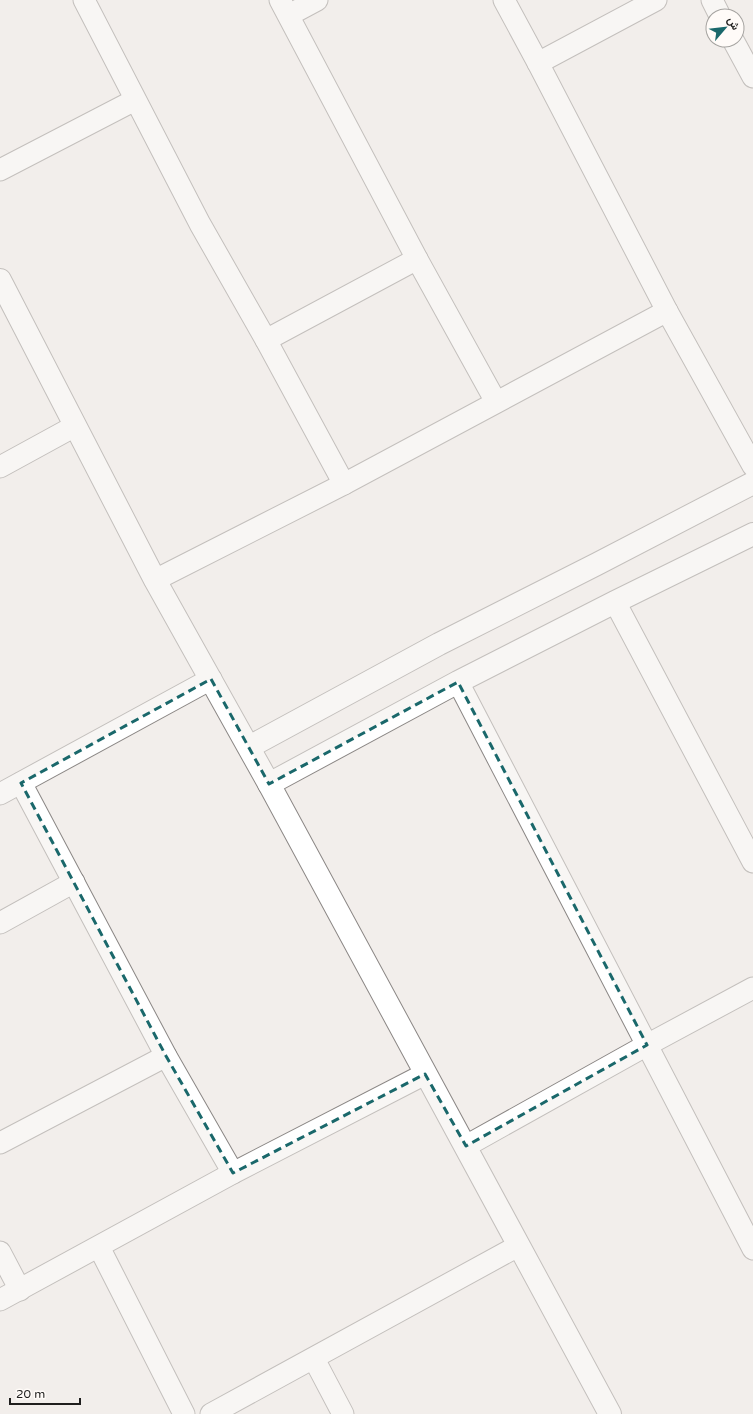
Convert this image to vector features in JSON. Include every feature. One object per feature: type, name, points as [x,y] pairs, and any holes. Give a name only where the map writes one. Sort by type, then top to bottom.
[{"type":"street","points":[[84,0],[200,224],[266,340],[344,484]]},
{"type":"street","points":[[317,0],[284,7],[417,259],[496,402]]},
{"type":"street","points":[[504,0],[667,311],[753,466]]},
{"type":"street","points":[[538,63],[656,0]]},
{"type":"street","points":[[737,48],[753,77]]},
{"type":"street","points":[[0,170],[135,100]]},
{"type":"street","points":[[266,340],[417,259]]},
{"type":"street","points":[[0,280],[155,580],[249,747],[610,1414]]},
{"type":"street","points":[[155,580],[344,484],[667,311]]},
{"type":"street","points":[[0,467],[75,426]]},
{"type":"street","points":[[249,747],[439,644],[590,568],[753,483]]},
{"type":"street","points":[[269,784],[458,682],[753,534]]},
{"type":"street","points":[[615,602],[753,862]]},
{"type":"street","points":[[0,794],[211,679]]},
{"type":"street","points":[[458,682],[753,1249]]},
{"type":"street","points":[[21,783],[166,1056],[233,1173]]},
{"type":"street","points":[[0,923],[74,882]]},
{"type":"street","points":[[466,1146],[753,988]]},
{"type":"street","points":[[0,1143],[166,1056]]},
{"type":"street","points":[[0,1300],[233,1173],[425,1074]]},
{"type":"street","points":[[99,1246],[184,1414]]},
{"type":"street","points":[[211,1414],[518,1246]]},
{"type":"street","points":[[0,1252],[20,1290]]},
{"type":"street","points":[[314,1359],[343,1414]]},
{"type":"highlighted area","points":[[211,679],[269,784],[458,682],[647,1045],[466,1146],[425,1074],[233,1173],[166,1056],[21,783]]}]
